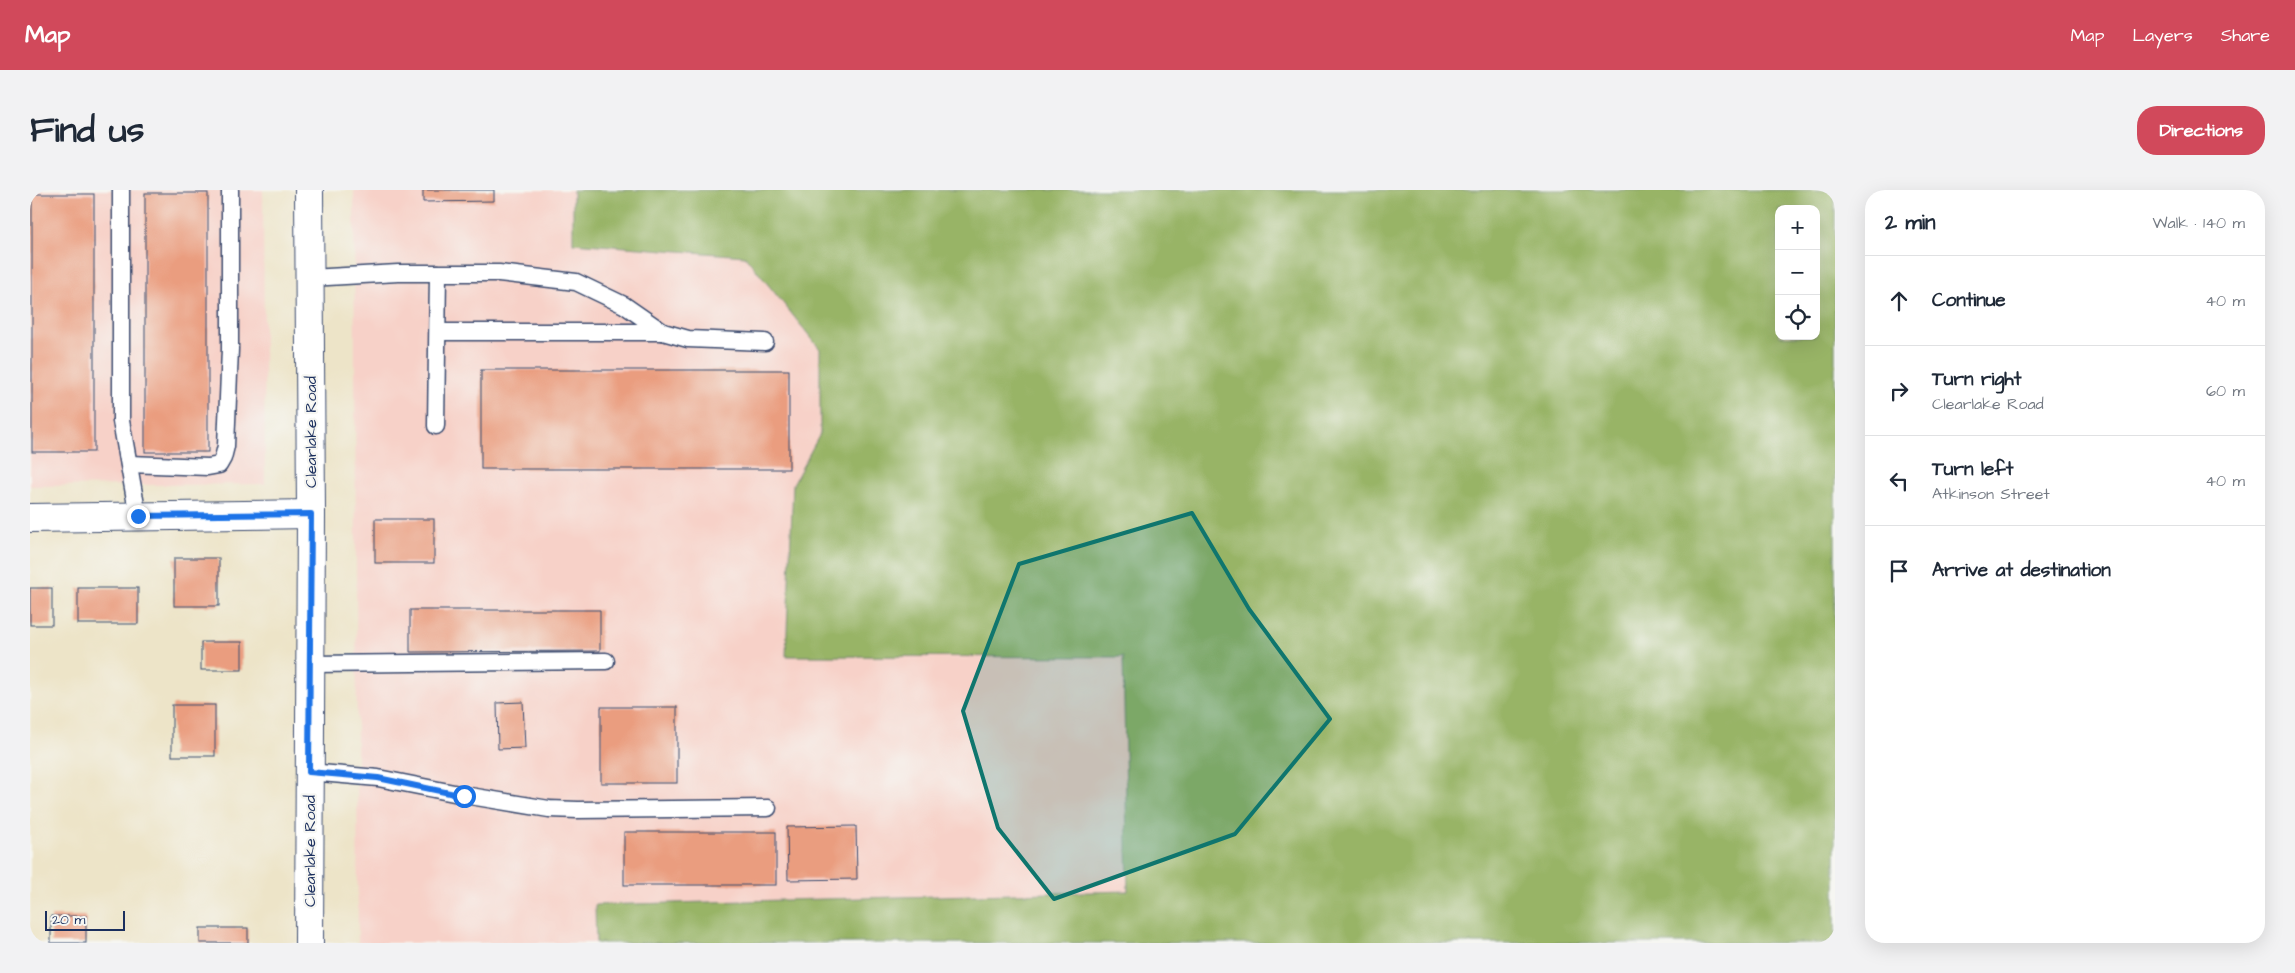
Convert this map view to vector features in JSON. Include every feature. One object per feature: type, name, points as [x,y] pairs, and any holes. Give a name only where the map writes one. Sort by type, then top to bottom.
[{"type":"main road","name":"Clearlake Road","points":[[308,943],[311,514],[309,190]]},
{"type":"main road","points":[[30,518],[311,514]]},
{"type":"lane","points":[[121,190],[121,421],[138,516]]},
{"type":"lane","points":[[129,464],[208,467],[218,465],[223,458],[226,446],[230,349],[230,190]]},
{"type":"lane","points":[[436,426],[438,274]]},
{"type":"lane","points":[[310,278],[500,274],[576,282],[624,305],[663,332]]},
{"type":"lane","points":[[438,332],[663,332],[688,339],[765,342]]},
{"type":"lane","points":[[310,664],[606,661]]},
{"type":"lane","points":[[309,772],[378,778],[464,796],[549,809],[768,808]]},
{"type":"highlighted area","points":[[1192,513],[1249,609],[1330,719],[1235,834],[1054,899],[998,828],[963,711],[1019,564]]},
{"type":"shaded area","points":[[30,190],[263,190],[265,484],[30,486]]},
{"type":"shaded area","points":[[354,190],[573,190],[574,243],[745,256],[820,349],[820,434],[793,485],[786,656],[1123,657],[1129,891],[595,905],[596,943],[358,943]]},
{"type":"green space","points":[[573,190],[1835,190],[1835,943],[596,943],[595,905],[1128,891],[1123,657],[786,656],[793,484],[820,434],[820,349],[745,256],[573,243]]},
{"type":"building","points":[[423,190],[494,190],[494,201],[423,202]]},
{"type":"building","points":[[145,193],[208,193],[208,452],[145,452]]},
{"type":"building","points":[[32,194],[94,194],[94,452],[32,452]]},
{"type":"building","points":[[481,370],[789,370],[789,469],[481,469]]},
{"type":"building","points":[[375,519],[434,519],[434,563],[375,563]]},
{"type":"building","points":[[174,558],[219,558],[219,606],[174,606]]},
{"type":"building","points":[[30,588],[52,588],[52,625],[30,625]]},
{"type":"building","points":[[78,588],[138,588],[138,624],[78,624]]},
{"type":"building","points":[[410,610],[600,610],[600,651],[410,652]]},
{"type":"building","points":[[201,642],[242,642],[242,670],[201,670]]},
{"type":"building","points":[[523,702],[525,748],[498,749],[497,703]]},
{"type":"building","points":[[172,705],[215,705],[215,756],[172,756]]},
{"type":"building","points":[[601,707],[677,707],[677,783],[601,783]]},
{"type":"building","points":[[856,826],[857,879],[788,880],[787,827]]},
{"type":"building","points":[[624,832],[776,832],[776,885],[624,885]]},
{"type":"building","points":[[51,916],[86,916],[86,943],[51,943]]},
{"type":"building","points":[[200,928],[248,928],[248,943],[200,943]]},
{"type":"route","points":[[138,516],[311,514],[309,772],[378,778],[464,796]]}]
